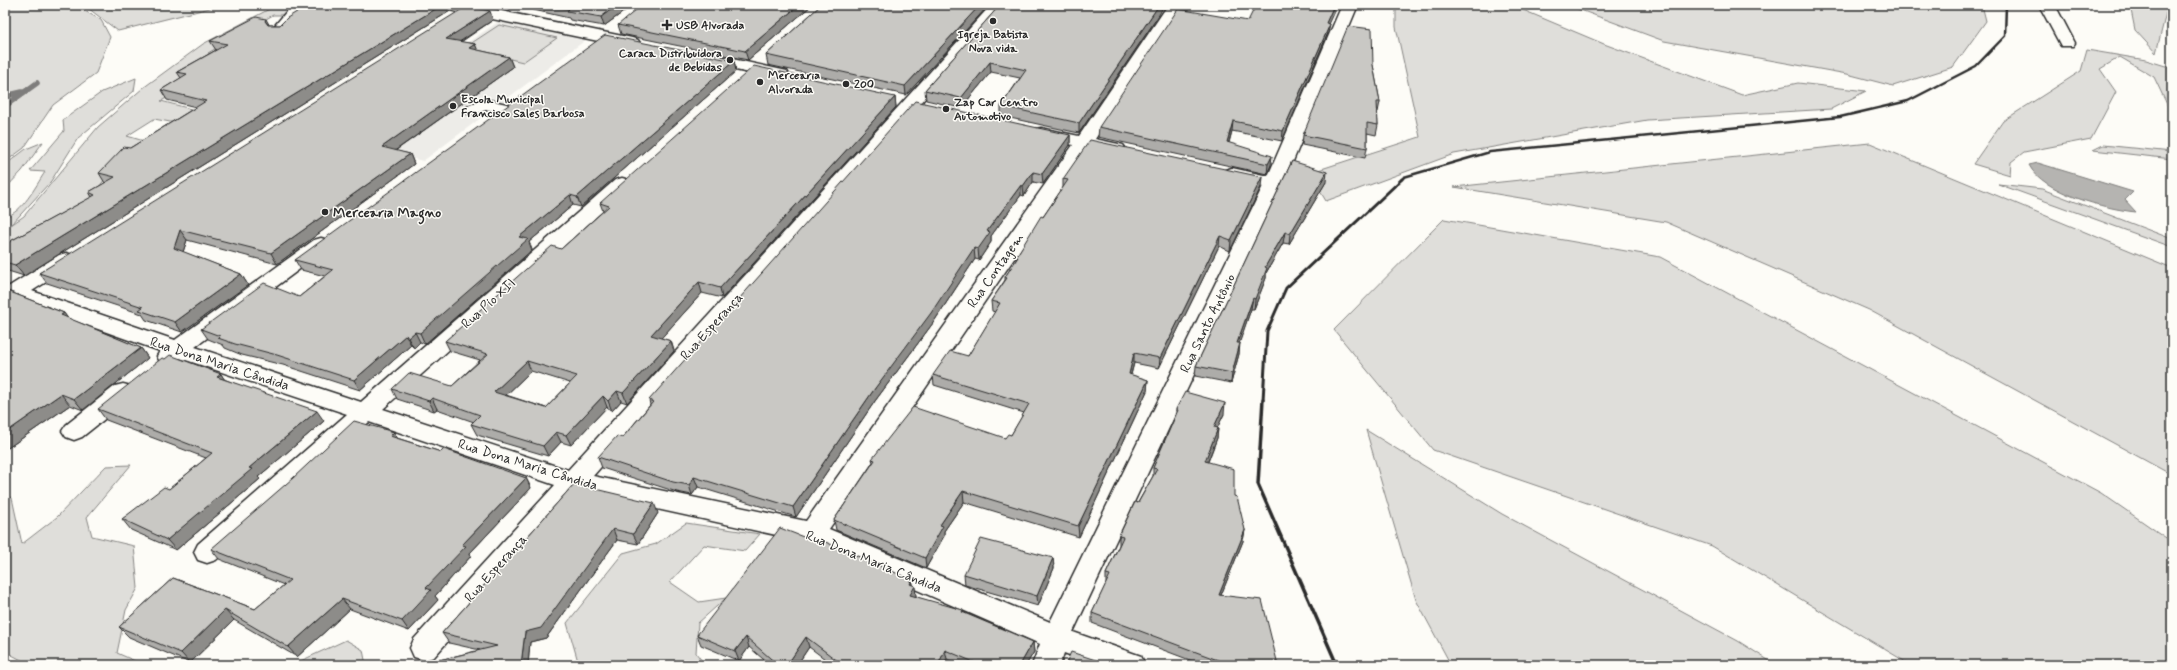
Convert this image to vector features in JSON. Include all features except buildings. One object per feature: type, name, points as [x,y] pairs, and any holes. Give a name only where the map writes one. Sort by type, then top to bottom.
[{"type":"street","points":[[279,30],[300,5]]},
{"type":"street","name":"Rua Esperança","points":[[424,648],[999,5]]},
{"type":"street","name":"Rua Contagem","points":[[812,533],[1084,142],[1176,5]]},
{"type":"street","name":"Rua Santo Antônio","points":[[1046,665],[1056,638],[1274,182],[1350,5]]},
{"type":"street","points":[[2047,5],[2067,43]]},
{"type":"street","points":[[449,13],[471,7],[648,46]]},
{"type":"street","points":[[584,50],[621,23]]},
{"type":"street","points":[[734,84],[770,52]]},
{"type":"street","points":[[692,56],[798,78]]},
{"type":"street","points":[[477,119],[511,104]]},
{"type":"street","points":[[1024,129],[1130,152]]},
{"type":"street","name":"Rua Pio XII","points":[[207,552],[639,169]]},
{"type":"street","points":[[1214,170],[1274,182]]},
{"type":"street","points":[[153,369],[337,232]]},
{"type":"street","name":"Rua Dona Maria Cândida","points":[[82,250],[15,292],[177,350],[573,481],[812,533],[1056,638],[1131,665]]},
{"type":"street","points":[[74,431],[134,383]]},
{"type":"shaded area","points":[[17,5],[74,5],[101,20],[110,37],[96,73],[53,105],[24,148],[5,162],[5,8]]},
{"type":"shaded area","points":[[84,5],[222,5],[118,31]]},
{"type":"shaded area","points":[[277,5],[297,5],[286,15],[273,15],[208,53],[241,59],[161,101],[210,114],[192,126],[154,119],[127,136],[161,146],[124,155],[91,197],[5,257],[5,217],[23,205],[45,172],[30,171],[64,131],[63,120],[102,92],[136,78],[134,91],[78,138],[51,181],[11,225],[24,216],[98,127],[143,88],[203,44]]},
{"type":"shaded area","points":[[1396,5],[1511,5],[1604,44],[1742,95],[1798,83],[1866,91],[1831,109],[1647,120],[1454,154],[1326,201],[1309,173],[1420,137],[1396,27]]},
{"type":"shaded area","points":[[1567,5],[1982,5],[1986,21],[1953,67],[1893,86],[1847,74],[1664,41]]},
{"type":"shaded area","points":[[2130,5],[2172,5],[2166,13],[2156,53],[2135,30]]},
{"type":"shaded area","name":"Escola Municipal Francisco Sales Barbosa","points":[[504,18],[591,36],[423,161],[354,144],[437,63]]},
{"type":"shaded area","points":[[499,25],[557,38],[523,62],[464,48]]},
{"type":"shaded area","points":[[2087,50],[2146,60],[2172,68],[2172,115],[2154,77],[2120,57],[2100,69],[2116,92],[2091,139],[2024,152],[2011,162],[2010,175],[1973,164],[2003,121],[2081,71]]},
{"type":"shaded area","points":[[43,142],[22,171],[5,189],[5,165],[26,149]]},
{"type":"shaded area","points":[[1870,143],[2172,268],[2172,475],[1869,310],[1666,222],[1454,187]]},
{"type":"shaded area","points":[[2103,145],[2172,152],[2172,159],[2093,150]]},
{"type":"shaded area","points":[[2038,163],[2133,192],[2125,200],[2136,212],[2109,207],[2076,198],[2047,184],[2036,175],[2029,165]]},
{"type":"shaded area","points":[[1998,184],[2042,189],[2172,239],[2172,247]]},
{"type":"shaded area","points":[[1444,219],[1660,257],[2101,493],[2172,542],[2172,665],[1911,665],[1712,546],[1433,450],[1334,330]]},
{"type":"shaded area","points":[[1366,430],[1502,514],[1738,641],[1776,665],[1451,665],[1416,600]]},
{"type":"shaded area","points":[[131,465],[87,517],[92,536],[134,546],[138,588],[126,610],[117,653],[144,665],[31,665],[8,653],[5,654],[5,495],[12,498],[22,544],[57,517],[106,466]]},
{"type":"shaded area","points":[[686,523],[760,534],[745,551],[704,545],[670,582],[699,602],[726,598],[698,623],[696,653],[705,665],[579,665],[567,623],[623,553],[656,544]]},
{"type":"shaded area","points":[[346,640],[363,650],[366,665],[292,665]]},
{"type":"waterway","points":[[5,106],[37,83]]},
{"type":"waterway","points":[[5,96],[22,92]]},
{"type":"railway","points":[[1402,179],[1404,177],[1490,152],[1840,117],[1908,101],[1976,66],[2005,36],[2006,5]]},
{"type":"railway","points":[[1263,400],[1267,331],[1286,288],[1402,179]]},
{"type":"railway","points":[[1263,399],[1258,484],[1337,665]]},
{"type":"place","name":"Igreja Batista Nova vida","points":[[993,21]]},
{"type":"place","name":"USB Alvorada","points":[[667,25]]},
{"type":"place","name":"Caraca Distribuidora de Bebidas","points":[[730,60]]},
{"type":"place","name":"Mercearia Alvorada","points":[[760,82]]},
{"type":"place","name":"200","points":[[846,84]]},
{"type":"place","name":"Escola Municipal Francisco Sales Barbosa","points":[[453,106]]},
{"type":"place","name":"Zap Car Centro Automotivo","points":[[946,109]]},
{"type":"place","name":"Mercearia Magno","points":[[325,212]]}]
